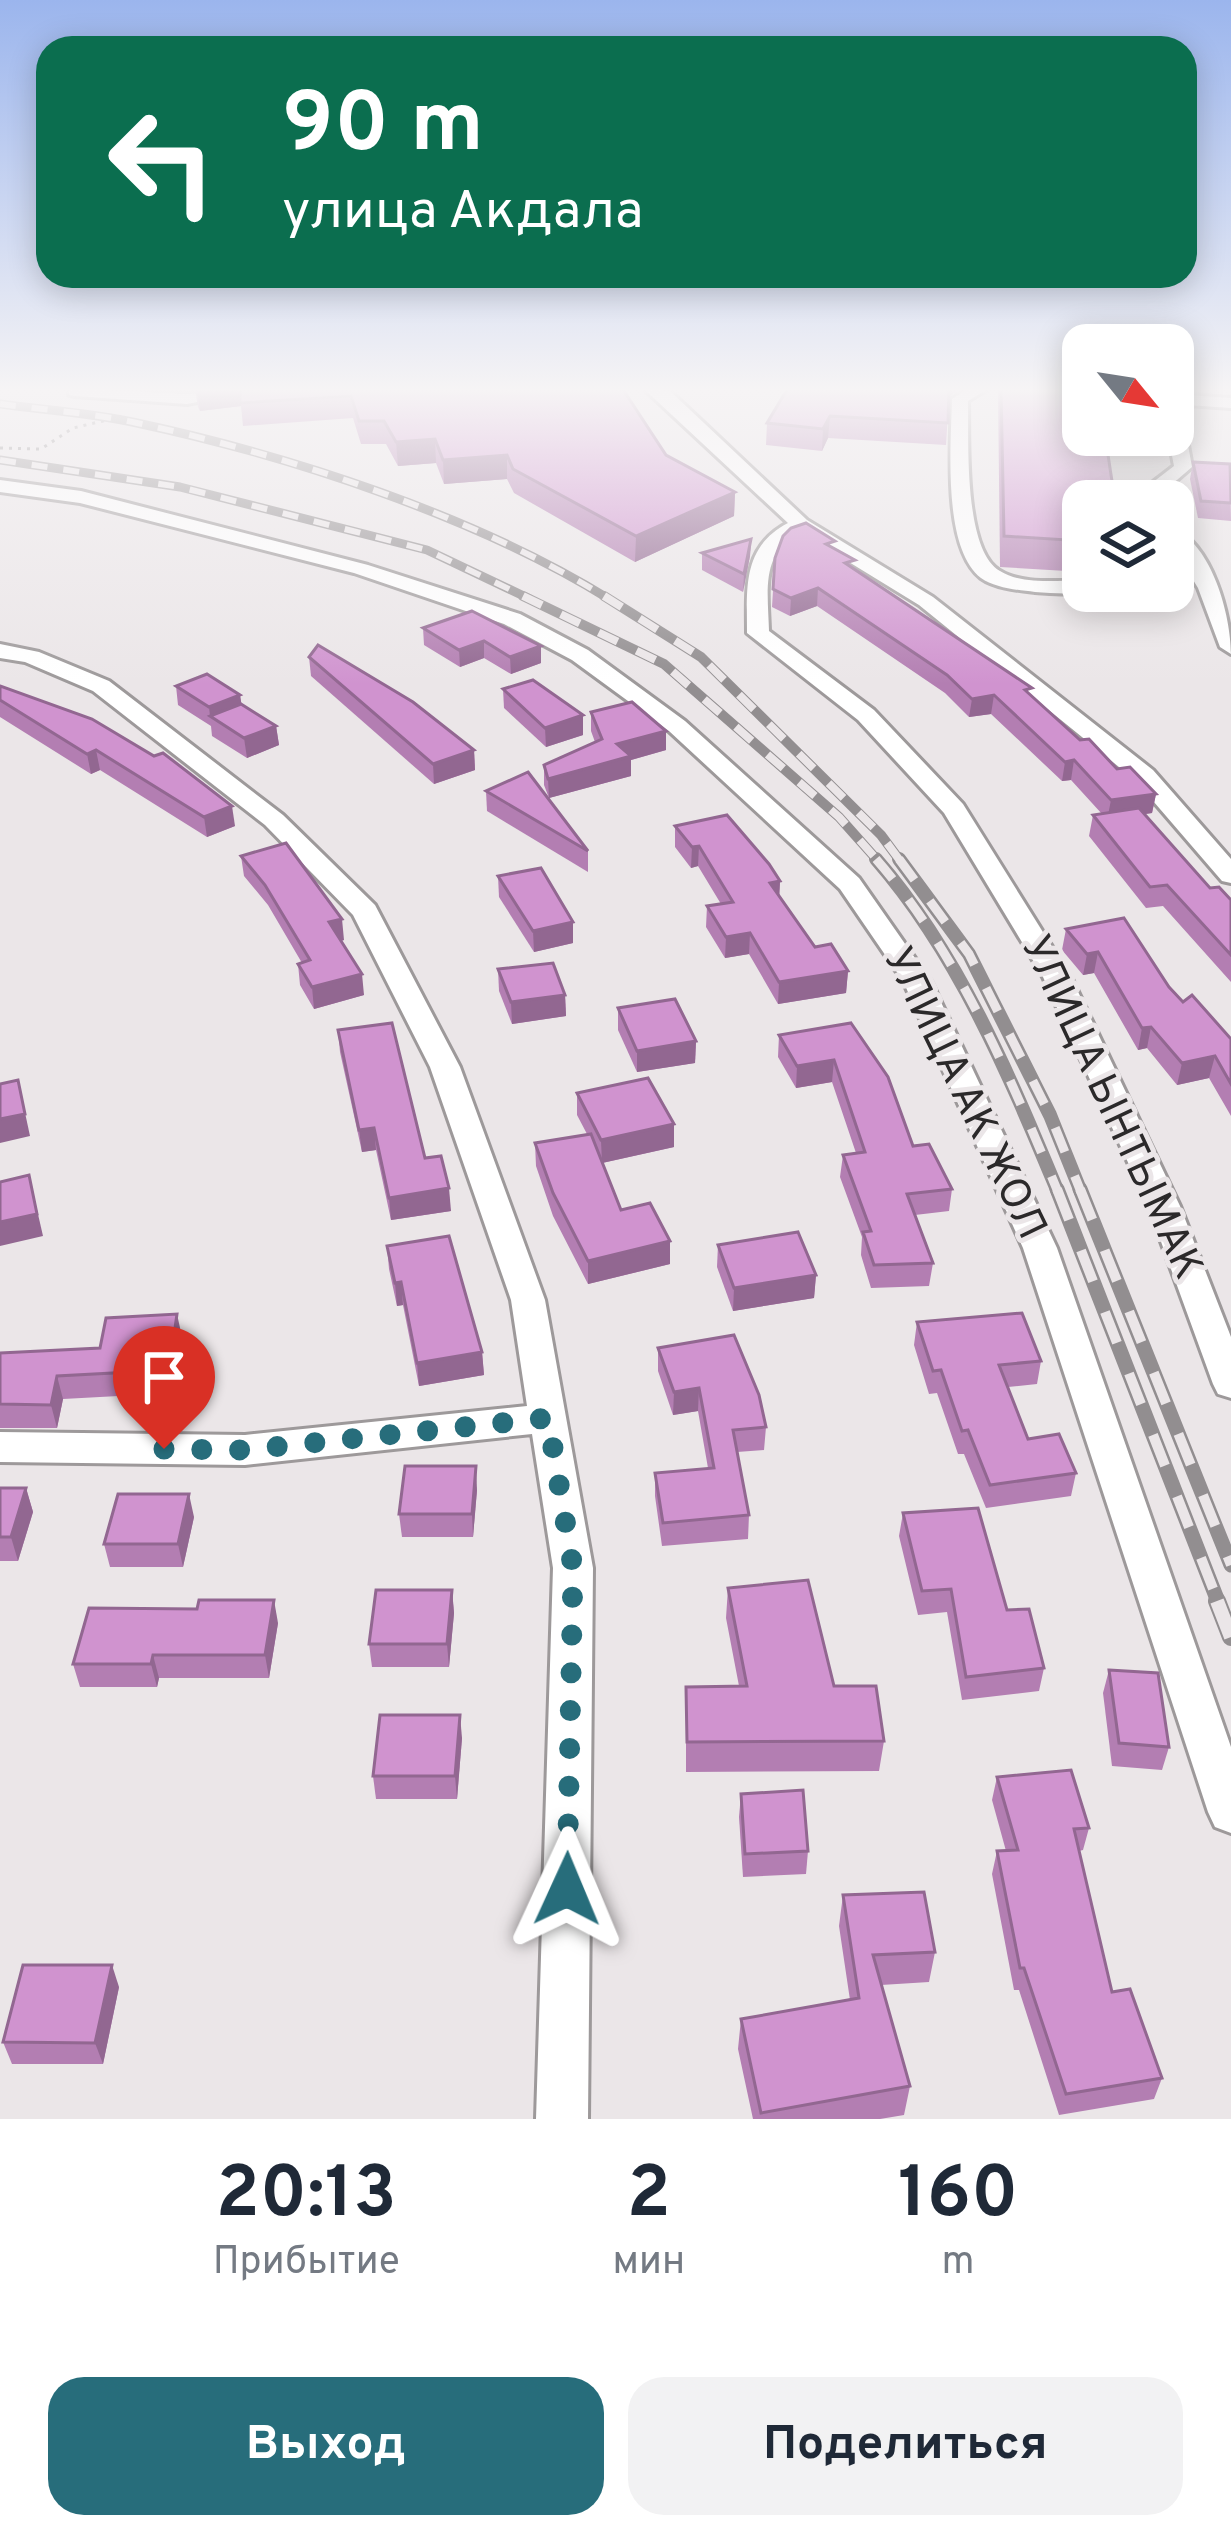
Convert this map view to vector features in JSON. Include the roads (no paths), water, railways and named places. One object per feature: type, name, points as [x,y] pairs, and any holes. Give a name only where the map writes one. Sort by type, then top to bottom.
[{"type":"street","name":"УЛИЦА АК ЖОЛ","points":[[7,487],[81,497],[361,569],[512,619],[580,655],[677,725],[850,884],[917,981],[1040,1248],[1231,1812]]},
{"type":"street","points":[[761,487],[800,524],[926,601],[1144,775],[1231,875]]},
{"type":"street","points":[[964,487],[966,524],[983,571],[1003,580],[1062,585]]},
{"type":"street","name":"УЛИЦА ЫНТЫМАК","points":[[800,524],[774,535],[759,558],[758,632],[866,716],[954,808],[1057,977],[1164,1206],[1231,1384]]},
{"type":"street","points":[[1194,558],[1210,587],[1231,647]]},
{"type":"street","points":[[0,677],[16,654],[101,686],[274,820],[365,911],[445,1067],[528,1300],[573,1568],[562,2119]]},
{"type":"street","points":[[0,1447],[245,1450],[548,1418]]},
{"type":"railway","points":[[179,487],[427,550],[530,599]]},
{"type":"railway","points":[[365,487],[500,541],[606,597]]},
{"type":"railway","points":[[523,596],[664,664],[839,817],[879,862]]},
{"type":"railway","points":[[606,597],[701,657],[881,835],[901,862]]},
{"type":"railway","points":[[876,859],[933,935],[980,1018],[1058,1192]]},
{"type":"railway","points":[[899,859],[969,954],[1050,1115],[1081,1192]]},
{"type":"railway","points":[[1057,1189],[1219,1604]]},
{"type":"railway","points":[[1080,1189],[1231,1565]]},
{"type":"railway","points":[[1217,1601],[1231,1637]]}]
